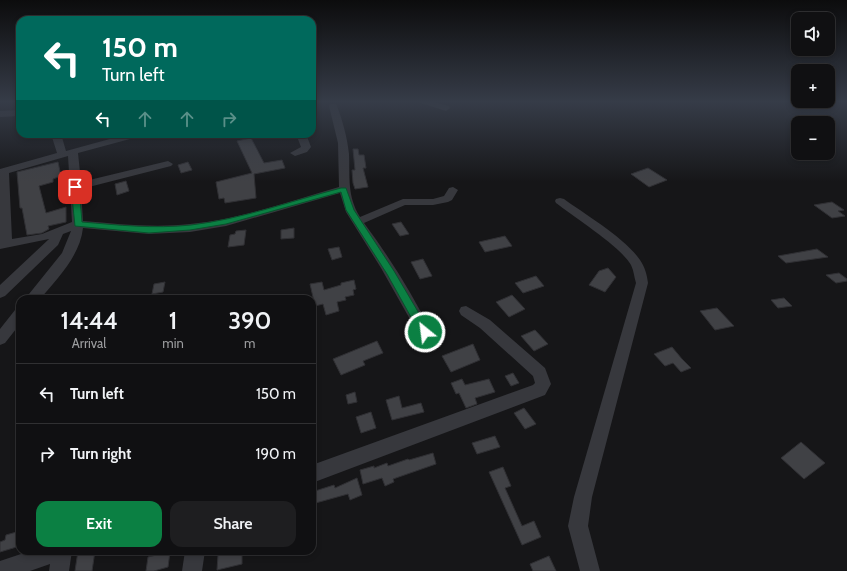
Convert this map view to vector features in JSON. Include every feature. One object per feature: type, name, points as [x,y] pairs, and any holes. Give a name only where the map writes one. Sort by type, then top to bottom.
[{"type":"street","points":[[340,129],[342,139],[344,189],[350,210],[391,273],[425,332]]},
{"type":"street","points":[[35,295],[67,253],[75,238],[78,224],[75,187],[67,153],[58,138]]},
{"type":"street","points":[[123,138],[2,172],[3,245],[33,240],[78,224],[149,230],[190,228],[226,222],[344,189]]},
{"type":"street","points":[[295,153],[304,150],[306,147],[302,138]]},
{"type":"street","points":[[75,187],[168,164]]},
{"type":"street","points":[[358,222],[403,202],[433,202],[444,200],[448,198],[453,190]]},
{"type":"street","points":[[560,201],[610,238],[630,255],[636,263],[642,282],[583,497],[578,526],[586,561],[590,571]]},
{"type":"street","points":[[0,293],[54,242],[58,232]]},
{"type":"street","points":[[316,473],[539,390],[543,384],[540,373],[485,324],[466,311]]},
{"type":"street","points":[[0,339],[16,319]]},
{"type":"street","points":[[1,571],[47,555]]},
{"type":"street","points":[[59,571],[61,555]]},
{"type":"street","points":[[192,571],[194,555]]},
{"type":"building","points":[[251,138],[264,163],[282,160],[285,168],[254,174],[256,198],[225,203],[224,198],[219,199],[216,182],[252,173],[237,141]]},
{"type":"building","points":[[353,149],[358,149],[359,155],[364,155],[366,168],[363,168],[368,187],[355,189],[352,170],[355,170]]},
{"type":"building","points":[[58,162],[61,176],[53,179],[53,182],[39,186],[46,213],[66,207],[66,222],[48,226],[49,229],[42,233],[27,235],[22,208],[20,208],[17,172]]},
{"type":"building","points":[[188,162],[192,170],[181,173],[178,165]]},
{"type":"building","points":[[648,168],[667,180],[649,187],[631,174]]},
{"type":"building","points":[[126,181],[129,191],[117,195],[115,184]]},
{"type":"building","points":[[832,202],[844,210],[838,211],[845,216],[832,218],[814,205]]},
{"type":"building","points":[[401,222],[409,234],[400,236],[392,224]]},
{"type":"building","points":[[294,228],[294,238],[281,239],[281,230]]},
{"type":"building","points":[[246,230],[244,245],[228,247],[230,235],[235,234],[236,231]]},
{"type":"building","points":[[505,236],[512,246],[485,252],[479,242]]},
{"type":"building","points":[[339,247],[342,257],[332,260],[328,249]]},
{"type":"building","points":[[817,249],[828,257],[786,263],[778,256]]},
{"type":"building","points":[[423,259],[432,276],[420,279],[411,262]]},
{"type":"building","points":[[608,268],[616,277],[605,292],[589,285],[599,271]]},
{"type":"building","points":[[839,273],[847,279],[847,281],[836,283],[826,275]]},
{"type":"building","points":[[536,276],[544,286],[523,293],[515,283]]},
{"type":"building","points":[[354,280],[356,289],[353,290],[354,295],[345,297],[346,300],[337,302],[339,311],[326,315],[323,304],[316,306],[316,295],[312,295],[310,284],[322,282],[324,290],[341,285],[341,283]]},
{"type":"building","points":[[165,282],[163,292],[152,294],[154,284]]},
{"type":"building","points":[[512,295],[525,309],[509,317],[496,302]]},
{"type":"building","points":[[784,298],[792,306],[778,308],[771,300]]},
{"type":"building","points":[[717,308],[734,326],[715,330],[700,311]]},
{"type":"building","points":[[535,330],[548,344],[534,351],[521,336]]},
{"type":"building","points":[[377,341],[383,353],[363,361],[365,365],[341,375],[333,359]]},
{"type":"building","points":[[473,344],[480,360],[451,372],[442,356]]},
{"type":"building","points":[[672,347],[691,368],[681,372],[673,363],[665,366],[654,354]]},
{"type":"building","points":[[513,373],[519,383],[511,386],[505,376]]},
{"type":"building","points":[[462,379],[465,385],[489,379],[495,392],[475,398],[477,404],[466,408],[459,393],[456,394],[451,383]]},
{"type":"building","points":[[355,392],[357,402],[348,404],[346,395]]},
{"type":"building","points":[[399,396],[402,408],[421,403],[424,412],[392,420],[386,400]]},
{"type":"building","points":[[524,408],[536,424],[525,429],[514,413]]},
{"type":"building","points":[[371,412],[376,428],[361,433],[356,417]]},
{"type":"building","points":[[495,436],[500,447],[477,454],[472,443]]},
{"type":"building","points":[[801,442],[825,463],[804,479],[781,458]]},
{"type":"building","points":[[433,453],[436,464],[393,479],[394,482],[385,486],[382,478],[363,484],[360,470],[374,466],[374,468],[387,463],[388,466]]},
{"type":"building","points":[[503,467],[511,486],[505,488],[522,526],[534,521],[541,537],[522,545],[489,472]]},
{"type":"building","points":[[357,478],[362,495],[350,500],[348,494],[316,503],[316,491],[334,485],[335,488]]},
{"type":"building","points":[[16,532],[16,547],[0,552],[0,542],[5,540],[6,535]]},
{"type":"building","points":[[77,555],[94,555],[92,571],[75,571]]},
{"type":"building","points":[[170,555],[168,567],[154,571],[146,571],[148,557]]},
{"type":"building","points":[[218,555],[242,555],[242,564],[217,570]]},
{"type":"building","points":[[549,556],[556,571],[533,571],[530,564]]},
{"type":"route","points":[[75,187],[78,224],[149,230],[190,228],[226,222],[344,189],[350,210],[391,273],[425,332]]}]
